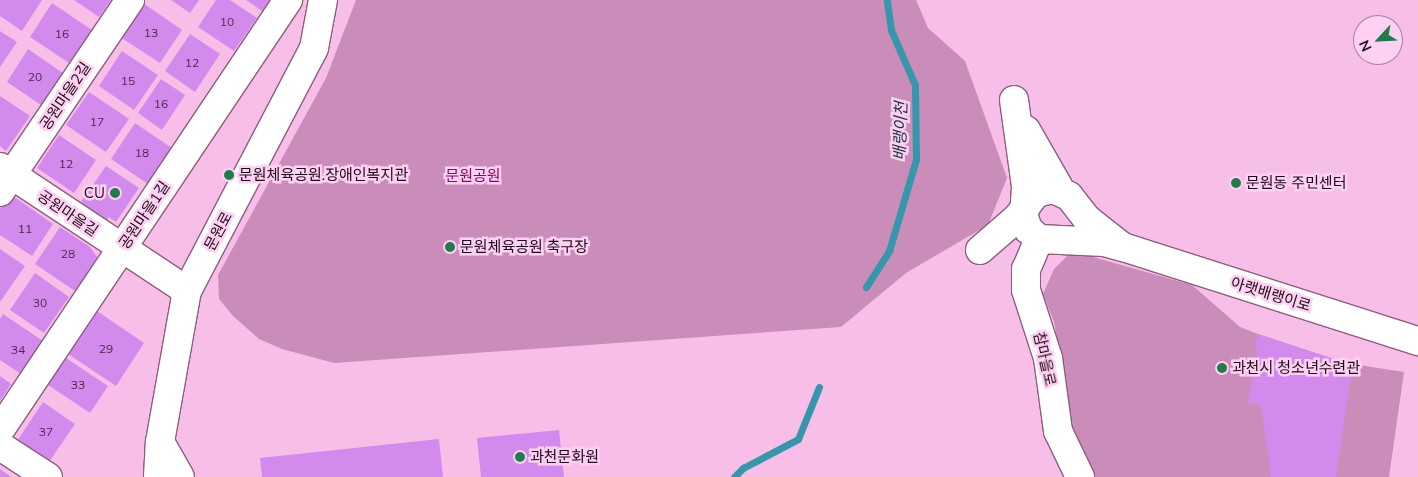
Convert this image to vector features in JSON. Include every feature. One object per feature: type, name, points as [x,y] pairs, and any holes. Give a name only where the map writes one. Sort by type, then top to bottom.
[{"type":"main road","name":"공원마을2길","points":[[4,178],[130,0]]},
{"type":"main road","name":"공원마을1길","points":[[0,430],[288,0]]},
{"type":"main road","name":"문원로","points":[[158,477],[160,442],[187,291],[314,48],[323,0]]},
{"type":"main road","points":[[1044,238],[1026,223],[1026,205],[1014,100],[1040,157],[1068,197],[1087,219],[1123,247]]},
{"type":"main road","name":"공원마을길","points":[[4,178],[121,248],[187,291]]},
{"type":"main road","points":[[1068,197],[1044,190],[1036,193],[1018,217],[980,250],[1001,242],[1044,238],[1104,242],[1123,247]]},
{"type":"main road","points":[[1044,238],[1073,229],[1076,221],[1068,197]]},
{"type":"main road","name":"참마을로","points":[[1044,238],[1026,269],[1026,290],[1048,358],[1058,431],[1080,477]]},
{"type":"main road","name":"아랫배랭이로","points":[[1123,247],[1418,341]]},
{"type":"main road","points":[[160,442],[180,477]]},
{"type":"main road","points":[[0,446],[48,477]]},
{"type":"green space","name":"문원공원","points":[[356,0],[916,0],[928,28],[965,61],[1007,178],[988,225],[906,273],[841,327],[334,363],[282,349],[259,339],[233,316],[219,299],[218,275],[326,78]]},
{"type":"green space","name":"과천시 청소년수련관","points":[[1079,253],[1192,285],[1240,327],[1261,335],[1346,363],[1404,372],[1389,477],[1089,477],[1067,421],[1054,322],[1043,294],[1054,269],[1067,256]]},
{"type":"building","points":[[0,0],[42,0],[22,31],[0,16]]},
{"type":"building","points":[[74,0],[111,0],[99,17]]},
{"type":"building","points":[[171,0],[199,0],[190,13]]},
{"type":"building","points":[[216,0],[230,0],[257,18],[234,51],[198,27]]},
{"type":"building","points":[[246,0],[278,0],[268,15]]},
{"type":"building","points":[[52,3],[95,32],[72,65],[30,37]]},
{"type":"building","points":[[143,3],[182,30],[160,63],[120,37]]},
{"type":"building","points":[[0,31],[17,42],[0,67]]},
{"type":"building","points":[[190,34],[220,54],[195,92],[165,71]]},
{"type":"building","points":[[28,49],[63,73],[41,105],[7,82]]},
{"type":"building","points":[[122,51],[158,75],[134,110],[99,86]]},
{"type":"building","points":[[161,79],[185,95],[162,130],[138,113]]},
{"type":"building","points":[[89,92],[129,119],[106,152],[66,125]]},
{"type":"building","points":[[0,96],[30,116],[6,151],[0,146]]},
{"type":"building","points":[[135,123],[172,148],[148,184],[111,159]]},
{"type":"building","points":[[59,135],[96,160],[74,193],[37,168]]},
{"type":"building","points":[[106,166],[139,188],[116,222],[109,217],[106,221],[80,203]]},
{"type":"building","points":[[10,194],[53,224],[32,256],[0,235],[0,208]]},
{"type":"building","points":[[60,227],[90,247],[100,261],[78,293],[35,264]]},
{"type":"building","points":[[0,249],[25,266],[0,302]]},
{"type":"building","points":[[35,273],[69,297],[44,333],[10,310]]},
{"type":"building","points":[[97,311],[144,343],[116,386],[68,354]]},
{"type":"building","points":[[3,314],[43,341],[21,374],[0,360],[0,319]]},
{"type":"building","name":"과천시 청소년수련관","points":[[1261,335],[1346,363],[1351,375],[1336,477],[1271,477],[1261,405],[1248,403],[1253,373],[1259,373],[1255,340]]},
{"type":"building","points":[[66,358],[108,386],[90,413],[48,385]]},
{"type":"building","points":[[0,376],[11,384],[0,401]]},
{"type":"building","points":[[43,402],[75,424],[49,462],[17,441]]},
{"type":"building","name":"과천문화원","points":[[559,430],[564,477],[481,477],[477,438]]},
{"type":"building","points":[[439,439],[443,477],[262,477],[260,458]]},
{"type":"building","points":[[0,469],[11,477],[0,477]]},
{"type":"waterway","name":"배랭이천","points":[[866,287],[889,251],[916,159],[915,85],[891,30],[887,0]]},
{"type":"waterway","name":"배랭이천","points":[[734,477],[743,468],[798,439],[819,387]]},
{"type":"place","name":"문원체육공원.장애인복지관","points":[[229,175]]},
{"type":"place","name":"문원동 주민센터","points":[[1236,183]]},
{"type":"place","name":"CU","points":[[115,193]]},
{"type":"place","name":"문원체육공원 축구장","points":[[450,247]]},
{"type":"place","name":"과천시 청소년수련관","points":[[1222,368]]},
{"type":"place","name":"과천문화원","points":[[520,457]]}]
